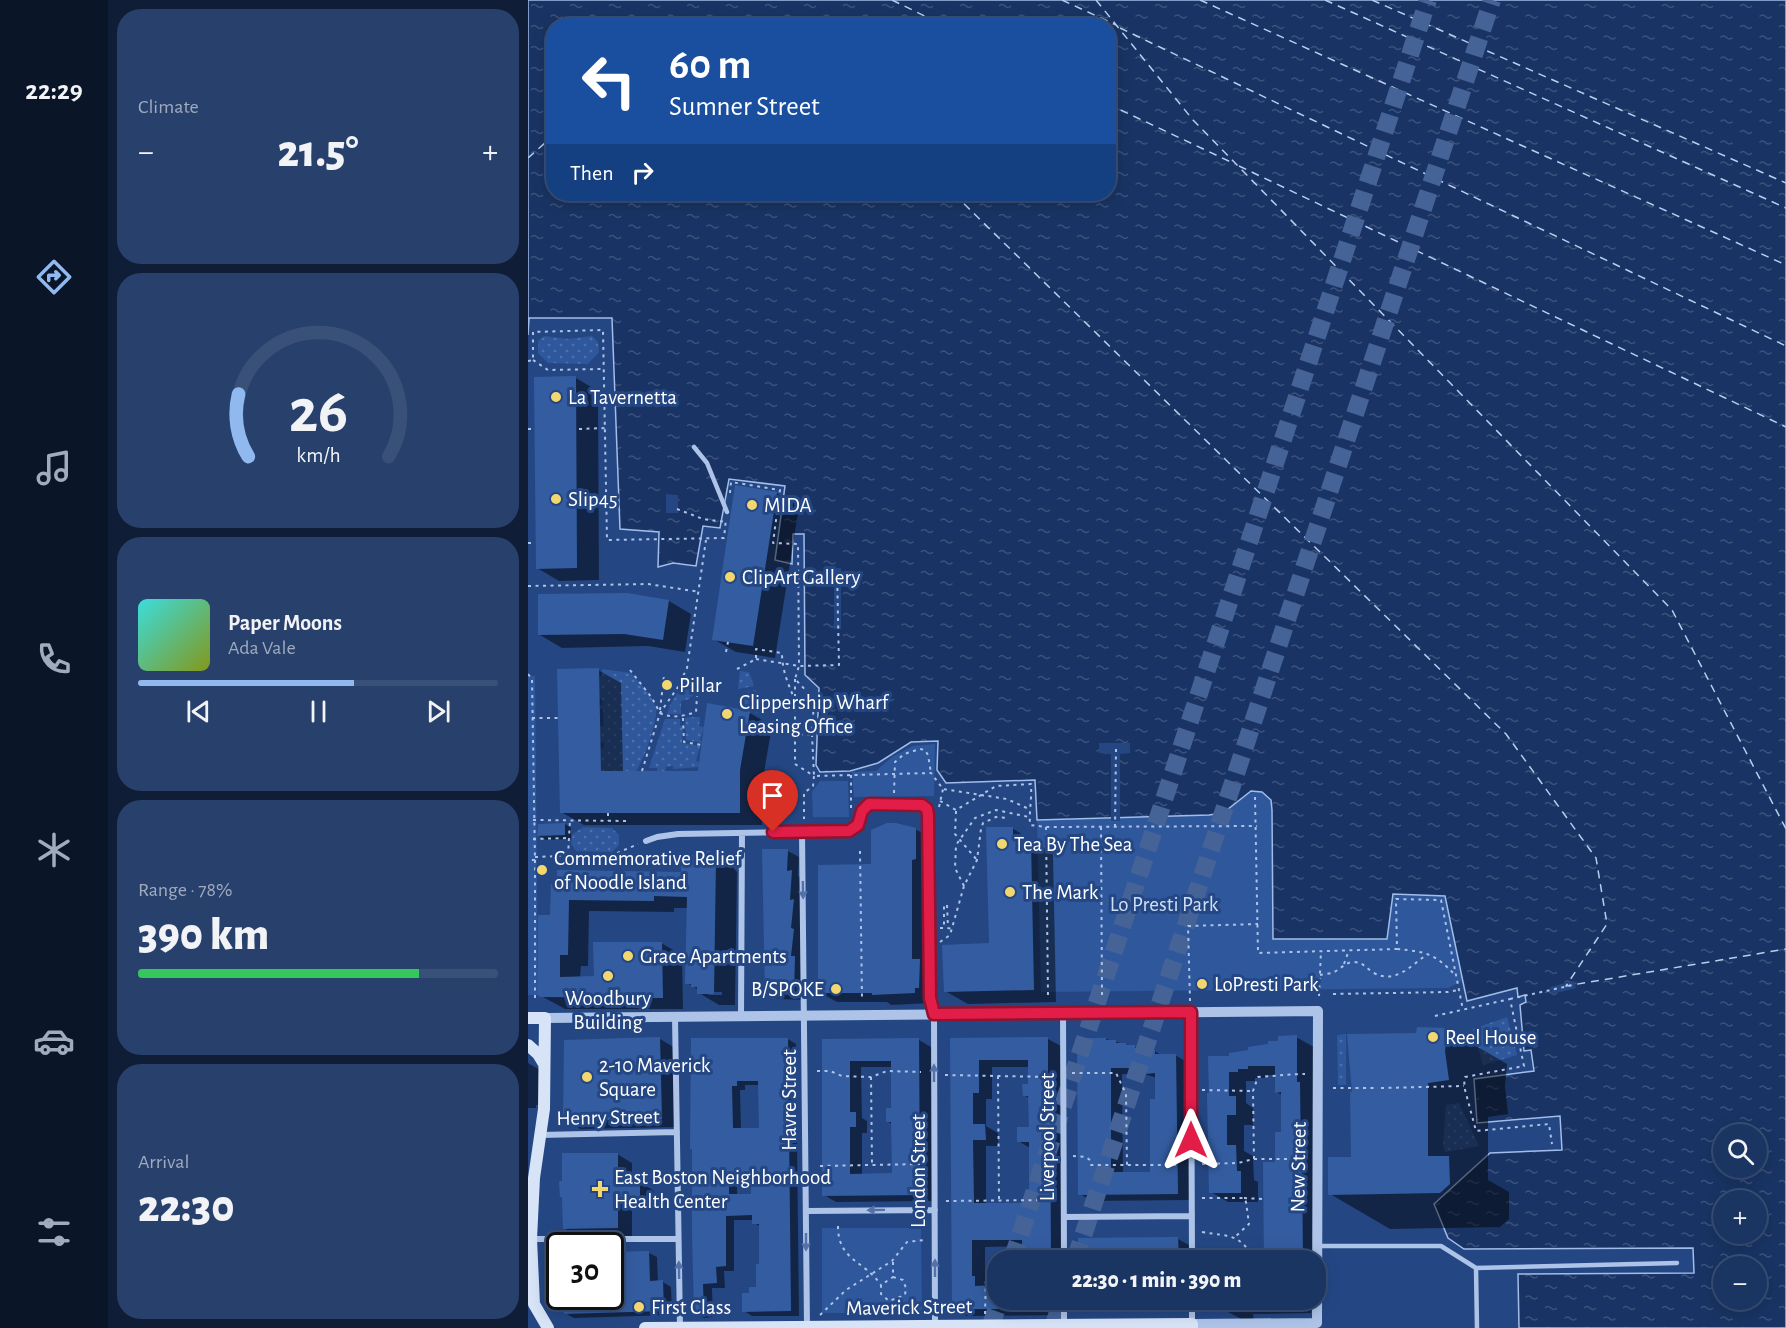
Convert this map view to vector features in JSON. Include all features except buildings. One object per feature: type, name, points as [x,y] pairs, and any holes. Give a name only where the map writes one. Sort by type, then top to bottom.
[{"type":"main road","points":[[528,1018],[545,1018],[544,1109],[534,1178],[531,1239],[534,1304],[548,1328]]},
{"type":"main road","points":[[528,1045],[545,1065]]},
{"type":"main road","name":"Maverick Street","points":[[645,1328],[1192,1326]]},
{"type":"street","name":"London Street","points":[[802,832],[849,831],[858,825],[862,811],[869,804],[915,803],[927,809],[930,998],[934,1014],[935,1327]]},
{"type":"street","points":[[646,841],[668,835],[802,832]]},
{"type":"street","name":"Havre Street","points":[[802,832],[807,1328]]},
{"type":"street","points":[[741,1016],[742,833]]},
{"type":"street","name":"New Street","points":[[1191,1012],[1318,1011],[1317,1323]]},
{"type":"street","points":[[545,1018],[1191,1012],[1192,1250]]},
{"type":"street","name":"Liverpool Street","points":[[1062,1013],[1064,1250]]},
{"type":"street","points":[[675,1017],[680,1328]]},
{"type":"street","name":"Henry Street","points":[[540,1136],[677,1132]]},
{"type":"street","points":[[806,1211],[935,1210]]},
{"type":"street","points":[[1064,1217],[1192,1216]]},
{"type":"street","points":[[531,1239],[678,1239]]},
{"type":"street","points":[[1064,1310],[1064,1327]]},
{"type":"street","points":[[1192,1310],[1192,1326]]},
{"type":"street","name":"Maverick Street","points":[[1192,1326],[1317,1323]]},
{"type":"lane","points":[[694,447],[706,463],[727,512]]},
{"type":"lane","points":[[1317,1246],[1441,1246],[1476,1268],[1677,1263]]},
{"type":"lane","points":[[1476,1268],[1477,1328]]},
{"type":"path","points":[[533,360],[533,332],[603,330],[607,540],[724,538],[731,482],[780,490],[773,543],[798,544],[795,764],[814,776],[931,773]]},
{"type":"path","points":[[528,361],[533,360],[548,370],[604,369]]},
{"type":"path","points":[[579,429],[605,428]]},
{"type":"path","points":[[677,509],[703,519],[726,522]]},
{"type":"path","points":[[660,713],[678,687],[687,668],[706,540]]},
{"type":"path","points":[[528,543],[535,543]]},
{"type":"path","points":[[737,669],[756,660],[798,666],[839,665],[837,571]]},
{"type":"path","points":[[528,586],[648,584],[700,592]]},
{"type":"path","points":[[726,652],[728,642]]},
{"type":"path","points":[[756,660],[756,649],[782,653],[782,664],[795,700]]},
{"type":"path","points":[[630,670],[652,698],[660,713],[666,716],[682,716],[696,712],[697,696]]},
{"type":"path","points":[[532,671],[535,1000]]},
{"type":"path","points":[[528,674],[532,679]]},
{"type":"path","points":[[642,771],[660,713],[664,676]]},
{"type":"path","points":[[795,679],[814,699],[812,735],[814,776],[813,786],[804,793],[804,819]]},
{"type":"path","points":[[682,716],[684,741],[702,745]]},
{"type":"path","points":[[532,718],[558,718]]},
{"type":"path","points":[[795,734],[812,735]]},
{"type":"path","points":[[894,798],[895,762],[899,756],[920,749],[925,750],[928,755],[931,773],[943,789],[1007,798],[1029,809]]},
{"type":"path","points":[[1115,827],[1116,749]]},
{"type":"path","points":[[850,775],[851,820]]},
{"type":"path","points":[[956,810],[983,796],[996,786],[1031,784],[1033,802],[1029,809],[1030,825],[1047,827],[1257,826]]},
{"type":"path","points":[[939,807],[943,789]]},
{"type":"path","points":[[1256,797],[1258,953],[1397,949],[1428,954],[1440,959],[1457,976]]},
{"type":"path","points":[[940,801],[956,810]]},
{"type":"path","points":[[956,810],[955,834],[978,860]]},
{"type":"path","points":[[964,886],[955,868],[954,857],[959,838],[975,818],[996,810],[1029,817]]},
{"type":"path","points":[[608,813],[608,821]]},
{"type":"path","points":[[939,942],[950,935],[964,886],[978,860],[983,823],[996,817],[1007,819]]},
{"type":"path","points":[[533,820],[629,821]]},
{"type":"path","points":[[568,856],[567,829],[570,820]]},
{"type":"path","points":[[528,825],[533,825]]},
{"type":"path","points":[[1047,827],[1048,996]]},
{"type":"path","points":[[1101,827],[1102,997]]},
{"type":"path","points":[[533,839],[569,838]]},
{"type":"path","points":[[528,860],[615,854],[646,841]]},
{"type":"path","points":[[860,851],[862,999]]},
{"type":"path","points":[[1397,949],[1396,899],[1441,900],[1463,1010]]},
{"type":"path","points":[[939,928],[944,928],[944,905],[947,905],[948,928],[952,929]]},
{"type":"path","points":[[528,913],[533,913]]},
{"type":"path","points":[[1191,1012],[1188,926],[1258,924]]},
{"type":"path","points":[[1320,975],[1333,973],[1344,964],[1349,950]]},
{"type":"path","points":[[1319,996],[1321,951]]},
{"type":"path","points":[[1344,964],[1361,963],[1376,974],[1391,976],[1403,973],[1428,954]]},
{"type":"path","points":[[528,960],[535,960]]},
{"type":"path","points":[[1435,1016],[1573,985]]},
{"type":"path","points":[[1333,994],[1448,992],[1459,989]]},
{"type":"path","points":[[1510,999],[1524,1065],[1465,1077],[1464,1086],[1476,1131],[1549,1124],[1552,1144]]},
{"type":"path","points":[[817,1071],[830,1071],[842,1076],[871,1077],[887,1071],[921,1072]]},
{"type":"path","points":[[1072,1073],[1116,1073],[1126,1094],[1126,1165]]},
{"type":"path","points":[[1254,1159],[1253,1091],[1258,1077],[1305,1074]]},
{"type":"path","points":[[945,1075],[1051,1077]]},
{"type":"path","points":[[998,1076],[999,1200]]},
{"type":"path","points":[[871,1077],[872,1164]]},
{"type":"path","points":[[1380,1088],[1464,1086]]},
{"type":"path","points":[[1333,1088],[1374,1088]]},
{"type":"path","points":[[1201,1090],[1253,1091]]},
{"type":"path","points":[[1073,1156],[1086,1157],[1090,1160],[1091,1165],[1180,1165]]},
{"type":"path","points":[[1202,1164],[1238,1163],[1254,1159],[1305,1159]]},
{"type":"path","points":[[820,1166],[922,1164]]},
{"type":"path","points":[[1202,1198],[1263,1199]]},
{"type":"path","points":[[1235,1237],[1248,1224],[1244,1198]]},
{"type":"path","points":[[946,1201],[1052,1200]]},
{"type":"path","points":[[838,1226],[838,1237],[842,1247],[854,1260],[873,1273],[881,1285],[881,1293],[889,1301],[905,1295],[906,1288],[903,1280],[893,1277]]},
{"type":"path","points":[[1202,1232],[1235,1237],[1243,1241],[1249,1250]]},
{"type":"path","points":[[820,1315],[846,1290],[892,1261],[907,1242],[924,1240]]},
{"type":"path","points":[[892,1261],[893,1277]]},
{"type":"path","points":[[985,1314],[987,1275]]},
{"type":"path","points":[[881,1285],[893,1277]]},
{"type":"path","points":[[899,1299],[900,1316]]},
{"type":"green space","points":[[544,336],[568,339],[592,336],[598,342],[599,352],[588,364],[548,363],[538,353],[538,341]]},
{"type":"green space","points":[[602,669],[631,673],[649,694],[656,708],[650,740],[636,771],[601,771],[600,749],[604,748],[604,743],[600,742],[600,726],[604,726],[603,709],[600,709],[600,705],[603,705],[602,699],[599,699],[599,676],[602,676]]},
{"type":"green space","points":[[740,671],[749,672],[754,686],[738,689]]},
{"type":"green space","points":[[528,676],[535,676],[538,995],[528,995]]},
{"type":"green space","points":[[680,689],[693,690],[693,696],[681,701],[681,714],[667,714],[670,705]]},
{"type":"green space","points":[[756,690],[758,713],[740,709],[742,693]]},
{"type":"green space","points":[[700,717],[699,726],[704,727],[700,740],[702,743],[686,740],[685,718]]},
{"type":"green space","points":[[665,719],[680,719],[680,726],[683,726],[682,743],[700,746],[696,761],[700,762],[699,767],[673,769],[673,766],[666,767],[665,771],[649,768]]},
{"type":"green space","points":[[935,744],[934,796],[854,797],[852,772],[876,771],[892,757],[913,746]]},
{"type":"green space","points":[[820,781],[848,781],[849,817],[813,817],[812,792]]},
{"type":"green space","name":"Lo Presti Park","points":[[1251,791],[1262,792],[1271,800],[1273,938],[1393,894],[1445,896],[1462,981],[1448,988],[1041,992],[1037,820],[1209,815],[1237,803]]},
{"type":"green space","points":[[583,827],[612,828],[619,835],[619,845],[612,852],[576,851],[571,843],[573,834]]},
{"type":"green space","points":[[1507,1017],[1517,1055],[1483,1065],[1473,1029]]},
{"type":"green space","points":[[1346,1034],[1346,1085],[1338,1085],[1337,1035]]},
{"type":"green space","points":[[1459,1103],[1479,1146],[1445,1152],[1443,1145],[1446,1105]]},
{"type":"green space","points":[[822,1228],[921,1228],[922,1313],[822,1313]]},
{"type":"water","points":[[528,0],[1786,0],[1786,1328],[1519,1328],[1518,1274],[1694,1273],[1693,1248],[1464,1249],[1448,1238],[1434,1204],[1490,1153],[1562,1150],[1560,1116],[1477,1123],[1474,1079],[1534,1071],[1531,1050],[1524,1051],[1520,1005],[1526,1002],[1525,995],[1518,997],[1517,988],[1467,1001],[1445,896],[1393,894],[1387,939],[1273,939],[1272,810],[1271,800],[1262,792],[1251,791],[1223,813],[1209,815],[1037,820],[1035,780],[946,783],[937,770],[938,741],[911,742],[878,763],[850,771],[820,772],[816,765],[819,688],[805,675],[804,534],[793,534],[792,564],[775,560],[785,486],[729,479],[720,528],[703,526],[696,566],[673,563],[658,567],[659,532],[620,529],[612,318],[529,318],[528,335]]},
{"type":"pier","points":[[666,494],[678,495],[678,513],[666,513]]},
{"type":"pier","points":[[834,568],[841,568],[841,629],[834,629]]},
{"type":"pier","points":[[1099,743],[1130,743],[1130,753],[1120,754],[1120,821],[1111,821],[1111,754],[1099,753]]},
{"type":"pier","points":[[1574,981],[1576,988],[1552,994],[1550,987]]},
{"type":"ferry route","points":[[892,0],[929,18]]},
{"type":"ferry route","points":[[1062,0],[1101,18]]},
{"type":"ferry route","points":[[1096,0],[1111,18]]},
{"type":"ferry route","points":[[1200,0],[1786,265]]},
{"type":"ferry route","points":[[1325,0],[1786,208]]},
{"type":"ferry route","points":[[1372,0],[1786,183]]},
{"type":"ferry route","points":[[1116,25],[1193,120],[1672,610],[1786,829]]},
{"type":"ferry route","points":[[1120,28],[1786,346]]},
{"type":"ferry route","points":[[1116,108],[1235,164]]},
{"type":"ferry route","points":[[528,158],[546,142]]},
{"type":"ferry route","points":[[1239,166],[1786,427]]},
{"type":"ferry route","points":[[961,201],[1506,734],[1596,858],[1607,924],[1566,986],[1786,949]]},
{"type":"tunnel","points":[[1015,1250],[1428,0]]},
{"type":"tunnel","points":[[1078,1250],[1492,0]]},
{"type":"tunnel","points":[[990,1328],[996,1310]]},
{"type":"tunnel","points":[[1053,1328],[1059,1310]]},
{"type":"place","name":"La Tavernetta","points":[[556,397]]},
{"type":"place","name":"Slip45","points":[[556,499]]},
{"type":"place","name":"MIDA","points":[[752,505]]},
{"type":"place","name":"ClipArt Gallery","points":[[730,577]]},
{"type":"place","name":"Pillar","points":[[667,685]]},
{"type":"place","name":"Clippership Wharf Leasing Office","points":[[727,714]]},
{"type":"place","name":"Tea By The Sea","points":[[1002,844]]},
{"type":"place","name":"Commemorative Relief of Noodle Island","points":[[542,870]]},
{"type":"place","name":"The Mark","points":[[1010,892]]},
{"type":"place","name":"Grace Apartments","points":[[628,956]]},
{"type":"place","name":"Woodbury Building","points":[[608,976]]},
{"type":"place","name":"LoPresti Park","points":[[1202,984]]},
{"type":"place","name":"B/SPOKE","points":[[836,989]]},
{"type":"place","name":"Reel House","points":[[1433,1037]]},
{"type":"place","name":"2-10 Maverick Square","points":[[587,1077]]},
{"type":"place","name":"East Boston Neighborhood Health Center","points":[[600,1189]]},
{"type":"place","name":"First Class","points":[[639,1307]]},
{"type":"route","points":[[773,832],[849,831],[858,825],[862,811],[869,804],[915,803],[922,805],[927,809],[928,815],[930,998],[934,1014],[1191,1012],[1191,1140]]}]
